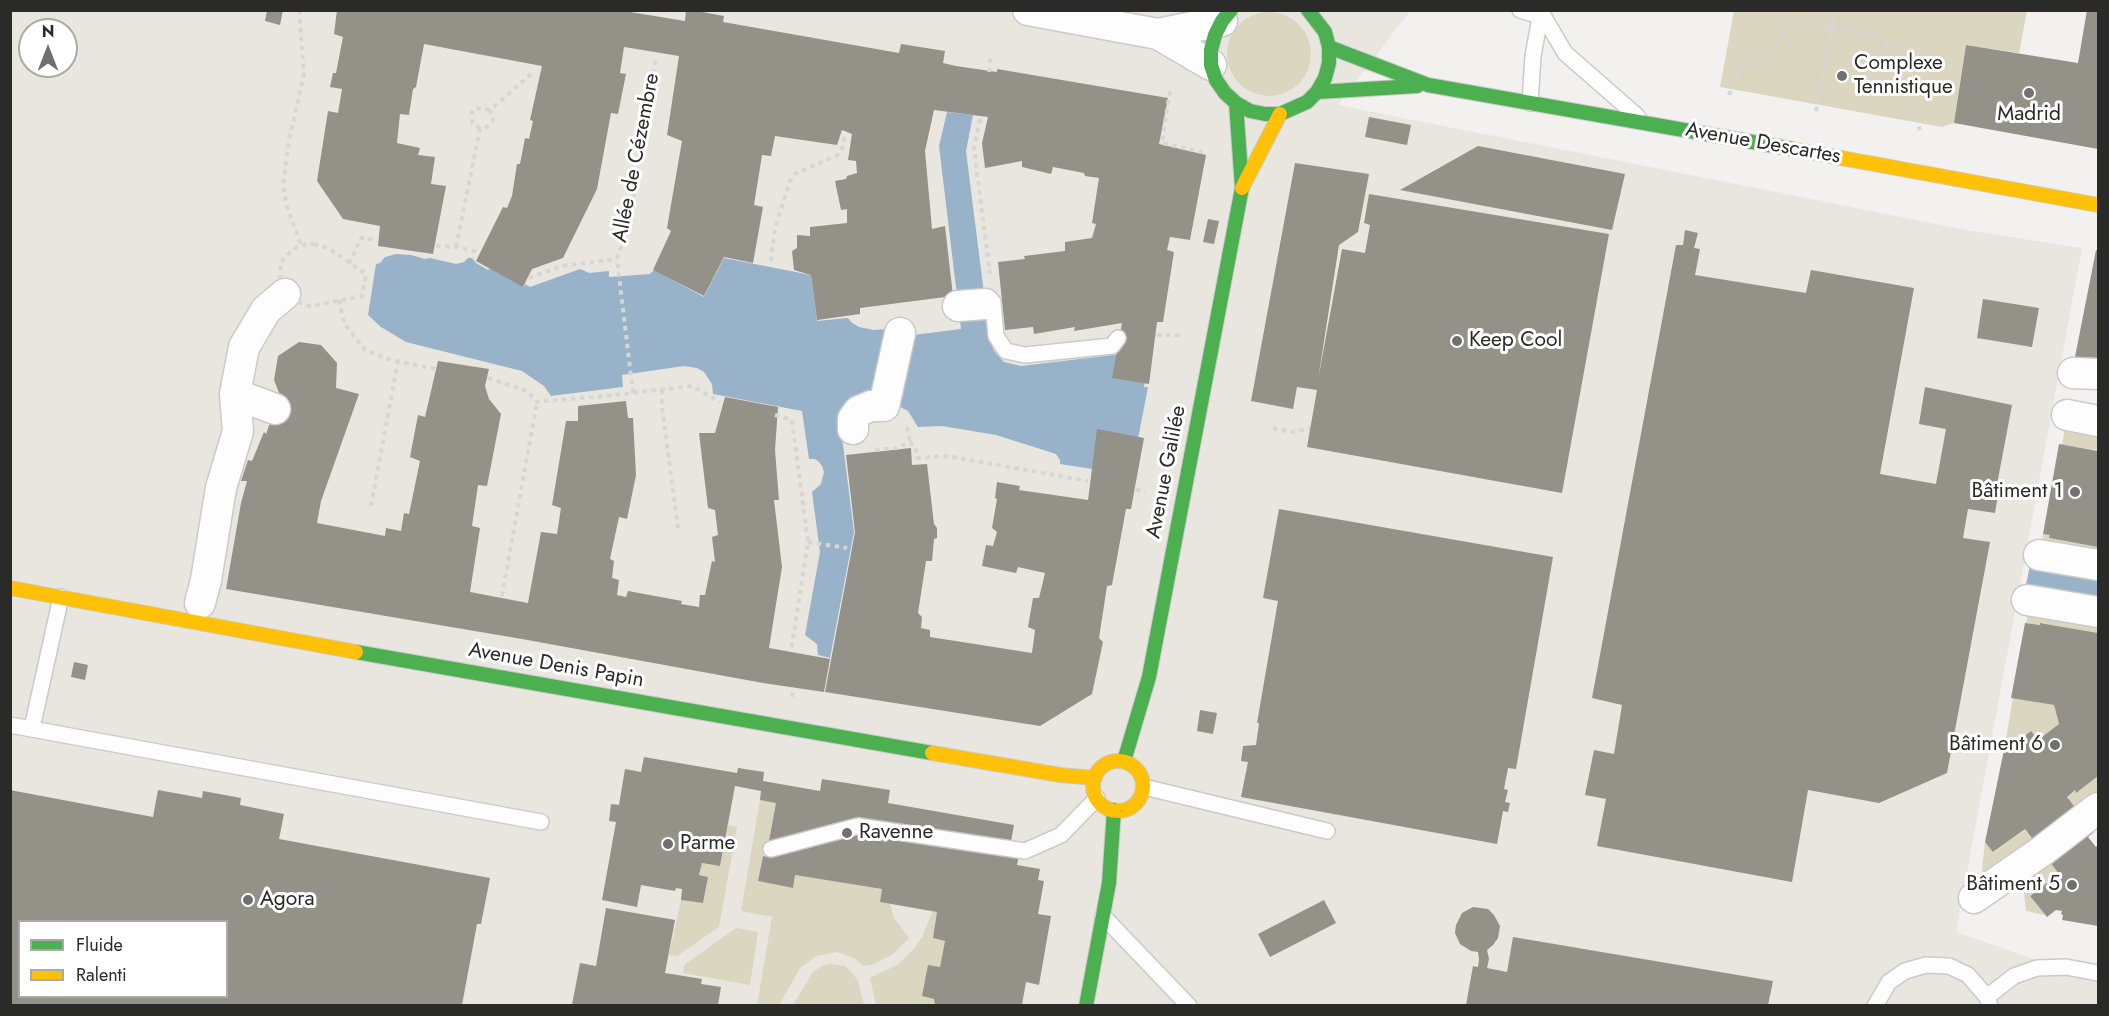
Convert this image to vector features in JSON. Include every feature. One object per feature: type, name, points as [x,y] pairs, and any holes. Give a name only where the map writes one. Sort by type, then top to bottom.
[{"type":"main road","points":[[1227,16],[1215,35],[1211,50],[1211,65],[1216,80],[1236,104],[1250,111],[1280,114],[1307,102],[1317,92],[1325,78],[1329,63],[1329,47],[1324,32],[1308,10]]},
{"type":"main road","name":"Avenue Descartes","points":[[1329,47],[1428,85],[1702,132],[2098,205]]},
{"type":"main road","name":"Avenue Descartes","points":[[1317,92],[1428,85]]},
{"type":"main road","name":"Avenue Galilée","points":[[1124,761],[1149,677],[1242,188],[1236,104]]},
{"type":"main road","name":"Avenue Galilée","points":[[1242,188],[1280,114]]},
{"type":"main road","name":"Avenue Denis Papin","points":[[10,588],[446,668],[1060,775],[1095,777]]},
{"type":"main road","points":[[1124,761],[1136,768],[1144,787],[1142,795],[1130,808],[1114,810],[1107,808],[1097,798],[1094,792],[1095,777],[1098,771],[1109,762],[1124,761]]},
{"type":"main road","points":[[1086,1005],[1109,884],[1114,810]]},
{"type":"street","points":[[1028,10],[1158,34],[1211,65]]},
{"type":"street","points":[[1158,34],[1227,16]]},
{"type":"street","points":[[200,603],[206,580],[220,488],[238,431],[236,394],[244,347],[266,310],[285,294]]},
{"type":"street","points":[[853,429],[853,419],[860,411],[871,406],[884,406],[900,333]]},
{"type":"street","points":[[236,394],[275,409]]},
{"type":"street","points":[[2067,415],[2098,421]]},
{"type":"street","points":[[2039,555],[2098,565]]},
{"type":"street","points":[[2027,600],[2098,612]]},
{"type":"street","points":[[1974,898],[2042,851],[2098,808]]},
{"type":"lane","points":[[1520,10],[1533,14],[1542,11]]},
{"type":"lane","points":[[1530,104],[1533,56],[1542,11]]},
{"type":"lane","points":[[1542,11],[1565,53],[1646,124]]},
{"type":"lane","points":[[979,304],[1006,351],[1025,355],[1112,346],[1118,338]]},
{"type":"lane","points":[[32,728],[61,597]]},
{"type":"lane","points":[[10,725],[541,822]]},
{"type":"lane","points":[[1144,787],[1327,831]]},
{"type":"lane","points":[[771,849],[858,826],[1025,851],[1061,835],[1097,798]]},
{"type":"lane","points":[[1103,916],[1189,1005]]},
{"type":"lane","points":[[1875,1005],[1889,982],[1905,971],[1926,965],[1949,966],[1968,975],[1989,1001],[2014,976],[2037,968],[2066,967],[2098,974]]},
{"type":"path","points":[[299,10],[304,73],[288,145],[283,187],[287,207],[301,245]]},
{"type":"path","points":[[1816,111],[1835,10]]},
{"type":"path","points":[[1729,95],[1738,72],[1780,39],[1785,22],[1870,32],[1898,51],[1900,64],[1898,80],[1910,92],[1920,130]]},
{"type":"path","points":[[989,72],[991,55]]},
{"type":"path","name":"Allée de Cézembre","points":[[617,259],[630,215],[656,56]]},
{"type":"path","points":[[490,110],[531,74]]},
{"type":"path","points":[[1170,91],[1162,143],[1206,153],[1206,145]]},
{"type":"path","points":[[480,129],[472,122],[472,110],[481,108],[490,110]]},
{"type":"path","points":[[480,129],[484,129],[493,121],[490,110]]},
{"type":"path","points":[[979,304],[974,149],[980,118]]},
{"type":"path","points":[[456,247],[480,129]]},
{"type":"path","points":[[771,261],[775,228],[790,181],[795,174],[838,155],[844,133]]},
{"type":"path","points":[[349,264],[361,238],[376,240]]},
{"type":"path","points":[[301,245],[320,245],[330,249],[349,264],[366,274],[362,296],[310,306],[292,300],[281,289],[281,262],[292,250],[301,245]]},
{"type":"path","points":[[436,246],[456,247],[477,252]]},
{"type":"path","points":[[529,278],[561,266],[617,259],[633,393]]},
{"type":"path","points":[[339,300],[344,323],[365,350],[398,361],[435,369]]},
{"type":"path","points":[[1157,335],[1181,335]]},
{"type":"path","points":[[371,506],[398,361]]},
{"type":"path","points":[[488,378],[527,391],[537,402]]},
{"type":"path","points":[[537,402],[692,386],[720,402]]},
{"type":"path","points":[[662,390],[662,407],[678,528]]},
{"type":"path","points":[[502,596],[537,402]]},
{"type":"path","points":[[775,415],[792,420],[808,542],[791,651]]},
{"type":"path","points":[[1273,428],[1292,432],[1310,429]]},
{"type":"path","points":[[853,429],[852,435],[855,442],[866,449],[897,448],[910,442],[915,447],[917,458],[947,456],[1088,481]]},
{"type":"path","points":[[1136,490],[1146,491]]},
{"type":"path","points":[[808,542],[847,548]]},
{"type":"shaded area","points":[[10,11],[1410,11],[1338,105],[1966,230],[2082,248],[1956,932],[2098,981],[2098,1005],[11,1005]]},
{"type":"shaded area","name":"Complexe Tennistique","points":[[1734,11],[2027,11],[2019,53],[1966,45],[1954,123],[1942,127],[1720,87]]},
{"type":"shaded area","points":[[1269,12],[1285,15],[1299,24],[1308,38],[1311,54],[1308,70],[1299,84],[1285,93],[1269,96],[1253,93],[1239,84],[1230,70],[1227,54],[1230,38],[1239,24],[1253,15]]},
{"type":"shaded area","points":[[2066,423],[2098,429],[2098,450],[2062,445]]},
{"type":"shaded area","points":[[2043,534],[2050,535],[2050,538],[2098,547],[2098,561],[2041,551]]},
{"type":"shaded area","points":[[2029,605],[2098,617],[2098,633],[2041,623],[2040,625],[2026,623]]},
{"type":"shaded area","points":[[2013,698],[2054,705],[2059,724],[2038,740],[2030,731],[2004,750]]},
{"type":"shaded area","points":[[2098,776],[2098,799],[2079,814],[2067,797]]},
{"type":"shaded area","points":[[760,800],[776,803],[766,857],[763,856],[758,881],[793,888],[795,875],[882,889],[880,902],[890,904],[894,918],[909,938],[892,955],[871,965],[864,966],[854,958],[837,952],[816,956],[800,968],[779,1005],[757,1005],[772,917],[741,911]]},
{"type":"shaded area","points":[[728,825],[737,827],[719,927],[677,956],[669,955],[681,900],[703,903],[708,877],[699,875],[702,863],[720,866]]},
{"type":"shaded area","points":[[2025,829],[2037,846],[1981,879],[1985,842],[1994,852]]},
{"type":"shaded area","points":[[2046,857],[2059,874],[2030,896],[2045,915],[2026,911],[2022,875]]},
{"type":"shaded area","points":[[933,911],[937,912],[933,938],[945,941],[940,967],[922,996],[934,999],[935,1005],[876,1005],[870,978],[897,965],[913,950],[922,937]]},
{"type":"shaded area","points":[[736,928],[758,932],[750,985],[683,973],[684,965]]},
{"type":"shaded area","points":[[830,964],[845,966],[853,974],[858,981],[864,1005],[793,1005],[813,972]]},
{"type":"water","points":[[947,112],[973,115],[966,151],[990,341],[994,351],[1004,362],[1021,366],[1113,355],[1149,354],[1144,387],[1148,387],[1131,475],[1060,464],[1056,454],[996,435],[942,426],[918,427],[908,411],[895,404],[842,437],[854,532],[830,658],[818,655],[817,644],[805,635],[820,552],[812,492],[821,484],[824,472],[819,462],[809,459],[802,411],[713,394],[712,384],[704,372],[697,368],[684,366],[622,375],[623,387],[551,396],[544,386],[522,371],[406,342],[381,327],[368,315],[376,264],[385,257],[396,254],[456,264],[472,258],[488,270],[490,268],[524,287],[525,284],[530,287],[580,269],[589,273],[609,271],[609,277],[650,274],[654,270],[704,297],[724,258],[811,275],[817,321],[848,318],[859,327],[874,330],[887,329],[889,338],[961,329],[939,146]]},
{"type":"water","points":[[2031,561],[2098,573],[2098,607],[2024,594]]},
{"type":"building","points":[[267,10],[283,10],[280,25],[265,21]]},
{"type":"building","points":[[337,10],[631,10],[630,12],[685,21],[686,10],[691,10],[724,16],[723,22],[899,53],[901,44],[945,51],[943,63],[956,66],[997,72],[997,69],[1168,98],[1159,144],[1206,155],[1190,240],[1170,237],[1167,250],[1174,252],[1163,322],[1157,322],[1149,384],[1112,378],[1122,323],[1074,331],[1075,327],[1034,334],[1033,327],[1005,330],[998,262],[1065,251],[1065,242],[1092,238],[1096,224],[1092,223],[1099,178],[1053,167],[1051,174],[1022,167],[1022,161],[985,168],[982,143],[988,117],[934,110],[925,151],[932,229],[945,226],[953,296],[860,308],[860,314],[817,320],[811,275],[794,270],[792,251],[797,248],[797,235],[810,236],[810,227],[847,223],[847,209],[841,210],[835,181],[846,179],[847,176],[857,173],[856,161],[848,160],[852,134],[842,130],[837,145],[775,136],[771,156],[762,155],[754,205],[763,207],[753,263],[724,257],[704,296],[653,270],[671,231],[667,228],[682,141],[667,135],[679,56],[624,47],[620,73],[626,74],[618,114],[611,113],[597,189],[563,258],[532,269],[523,287],[476,261],[503,207],[507,208],[512,196],[517,164],[520,164],[525,138],[529,139],[533,121],[530,120],[542,66],[424,44],[409,115],[400,114],[397,143],[420,148],[418,155],[435,157],[431,184],[446,186],[433,254],[378,246],[380,226],[343,219],[317,181],[328,111],[338,113],[342,89],[330,87],[333,73],[336,73],[343,37],[334,34]]},
{"type":"building","name":"Madrid","points":[[2087,10],[2098,12],[2098,149],[1954,123],[1966,45],[2078,63]]},
{"type":"building","points":[[1369,117],[1411,125],[1407,145],[1365,137]]},
{"type":"building","points":[[1478,146],[1625,174],[1612,230],[1400,190]]},
{"type":"building","name":"Keep Cool","points":[[1295,163],[1369,174],[1358,232],[1339,245],[1318,380],[1342,249],[1365,253],[1370,225],[1364,223],[1369,194],[1609,234],[1562,493],[1307,447],[1317,390],[1297,387],[1293,409],[1251,401]]},
{"type":"building","points":[[1208,219],[1219,221],[1214,244],[1203,242]]},
{"type":"building","points":[[1685,230],[1698,233],[1694,248],[1700,249],[1695,275],[1806,293],[1811,270],[1914,288],[1880,474],[1936,484],[1946,429],[1919,424],[1925,387],[2012,405],[1995,495],[1998,495],[1995,513],[1968,509],[1963,538],[1990,542],[1947,773],[1879,803],[1808,790],[1792,882],[1597,846],[1606,799],[1585,795],[1594,750],[1614,754],[1622,705],[1592,698],[1676,245],[1683,245]]},
{"type":"building","points":[[2096,250],[2098,251],[2098,362],[2075,357]]},
{"type":"building","points":[[1983,299],[2039,308],[2032,347],[1977,338]]},
{"type":"building","points":[[299,342],[321,345],[337,363],[336,388],[359,394],[321,501],[317,523],[385,536],[386,528],[401,531],[404,513],[409,514],[420,461],[410,457],[418,415],[425,417],[438,361],[489,369],[485,386],[489,399],[501,414],[487,486],[478,485],[472,526],[480,528],[470,592],[528,603],[541,532],[557,534],[561,508],[552,505],[566,421],[578,421],[578,406],[626,401],[628,418],[633,418],[636,475],[627,519],[619,517],[610,559],[614,561],[612,578],[619,580],[617,595],[626,597],[628,591],[682,601],[681,604],[699,607],[700,595],[705,595],[712,561],[715,562],[712,537],[718,535],[715,510],[708,508],[699,433],[715,433],[725,397],[778,407],[775,450],[779,500],[774,500],[782,567],[769,648],[830,659],[824,692],[226,589],[247,481],[241,481],[248,460],[252,461],[264,432],[266,434],[280,395],[274,380],[278,356]]},
{"type":"building","points":[[1097,429],[1144,438],[1131,509],[1126,509],[1112,585],[1107,586],[1099,638],[1103,642],[1092,694],[1040,726],[825,692],[855,532],[846,455],[911,448],[912,465],[927,464],[937,538],[934,539],[932,561],[926,561],[918,613],[922,617],[921,628],[930,630],[930,637],[1032,653],[1035,630],[1028,627],[1033,598],[1039,598],[1045,573],[1018,567],[1016,573],[982,566],[986,545],[993,546],[997,532],[992,528],[997,499],[995,498],[997,482],[1020,486],[1019,490],[1088,500]]},
{"type":"building","name":"Bâtiment 1","points":[[2059,444],[2098,451],[2098,547],[2049,538],[2050,535],[2043,534]]},
{"type":"building","points":[[1279,509],[1553,557],[1516,769],[1508,768],[1504,789],[1508,790],[1505,802],[1510,803],[1508,812],[1503,811],[1497,844],[1241,797],[1248,762],[1241,761],[1243,746],[1256,745],[1259,723],[1257,723],[1278,601],[1263,598]]},
{"type":"building","name":"Bâtiment 6","points":[[2025,623],[2040,625],[2040,623],[2098,633],[2098,776],[2067,797],[2094,832],[2088,837],[2096,847],[2098,845],[2098,926],[2062,920],[2062,911],[2056,910],[2047,917],[2030,896],[2059,874],[2025,829],[1993,852],[1985,842],[2004,750],[2031,731],[2038,740],[2059,724],[2054,705],[2011,698]]},
{"type":"building","points":[[74,662],[88,665],[85,680],[71,677]]},
{"type":"building","points":[[1200,710],[1217,713],[1213,734],[1197,731]]},
{"type":"building","points":[[644,757],[737,773],[738,768],[764,772],[763,781],[820,791],[822,779],[890,790],[888,803],[1014,825],[1009,853],[1019,855],[1017,865],[1040,869],[1038,880],[1044,881],[1038,914],[1051,916],[1039,985],[1026,982],[1022,1005],[935,1005],[934,999],[922,996],[928,965],[940,967],[945,941],[933,938],[937,912],[880,902],[882,889],[795,875],[793,888],[758,881],[763,856],[766,857],[776,803],[760,800],[761,791],[735,786],[720,866],[702,863],[699,875],[708,877],[703,903],[681,900],[682,889],[676,888],[675,891],[641,885],[637,907],[602,900],[616,822],[609,821],[611,804],[619,805],[625,769],[641,772]]},
{"type":"building","name":"Agora","points":[[10,790],[153,817],[158,790],[202,798],[203,791],[241,798],[240,805],[284,814],[279,839],[490,878],[481,924],[477,924],[462,1005],[10,1005]]},
{"type":"building","points":[[1324,900],[1336,923],[1270,957],[1258,934]]},
{"type":"building","points":[[1473,907],[1488,909],[1500,926],[1498,938],[1487,950],[1489,959],[1487,968],[1507,972],[1513,937],[1773,981],[1768,1005],[1466,1005],[1473,966],[1478,967],[1478,952],[1471,951],[1460,944],[1455,933],[1462,913]]},
{"type":"building","points":[[606,908],[675,920],[665,973],[702,979],[701,984],[721,987],[718,1005],[572,1005],[580,963],[596,966]]},
{"type":"traffic: fast","points":[[1231,10],[1215,35],[1211,50],[1211,65],[1216,80],[1236,103],[1250,111],[1265,114],[1280,114],[1307,102],[1317,92],[1325,78],[1329,63],[1329,47],[1325,32],[1308,10]]},
{"type":"traffic: fast","points":[[1329,47],[1428,85],[1792,149]]},
{"type":"traffic: fast","points":[[1317,92],[1417,86]]},
{"type":"traffic: fast","points":[[1124,761],[1149,677],[1242,188],[1236,103]]},
{"type":"traffic: fast","points":[[356,652],[932,753]]},
{"type":"traffic: fast","points":[[1086,1006],[1109,883],[1114,810]]},
{"type":"traffic: slow","points":[[1242,188],[1280,114]]},
{"type":"traffic: slow","points":[[1792,149],[2098,205]]},
{"type":"traffic: slow","points":[[10,588],[356,652]]},
{"type":"traffic: slow","points":[[932,753],[1060,775],[1095,778]]},
{"type":"traffic: slow","points":[[1118,761],[1136,768],[1143,786],[1136,804],[1118,811],[1100,804],[1093,786],[1100,768],[1118,761]]},
{"type":"place","name":"Complexe Tennistique","points":[[1842,76]]},
{"type":"place","name":"Madrid","points":[[2029,93]]},
{"type":"place","name":"Keep Cool","points":[[1457,341]]},
{"type":"place","name":"Bâtiment 1","points":[[2075,492]]},
{"type":"place","name":"Bâtiment 6","points":[[2055,745]]},
{"type":"place","name":"Ravenne","points":[[847,833]]},
{"type":"place","name":"Parme","points":[[668,844]]},
{"type":"place","name":"Bâtiment 5","points":[[2072,885]]},
{"type":"place","name":"Agora","points":[[248,900]]}]
